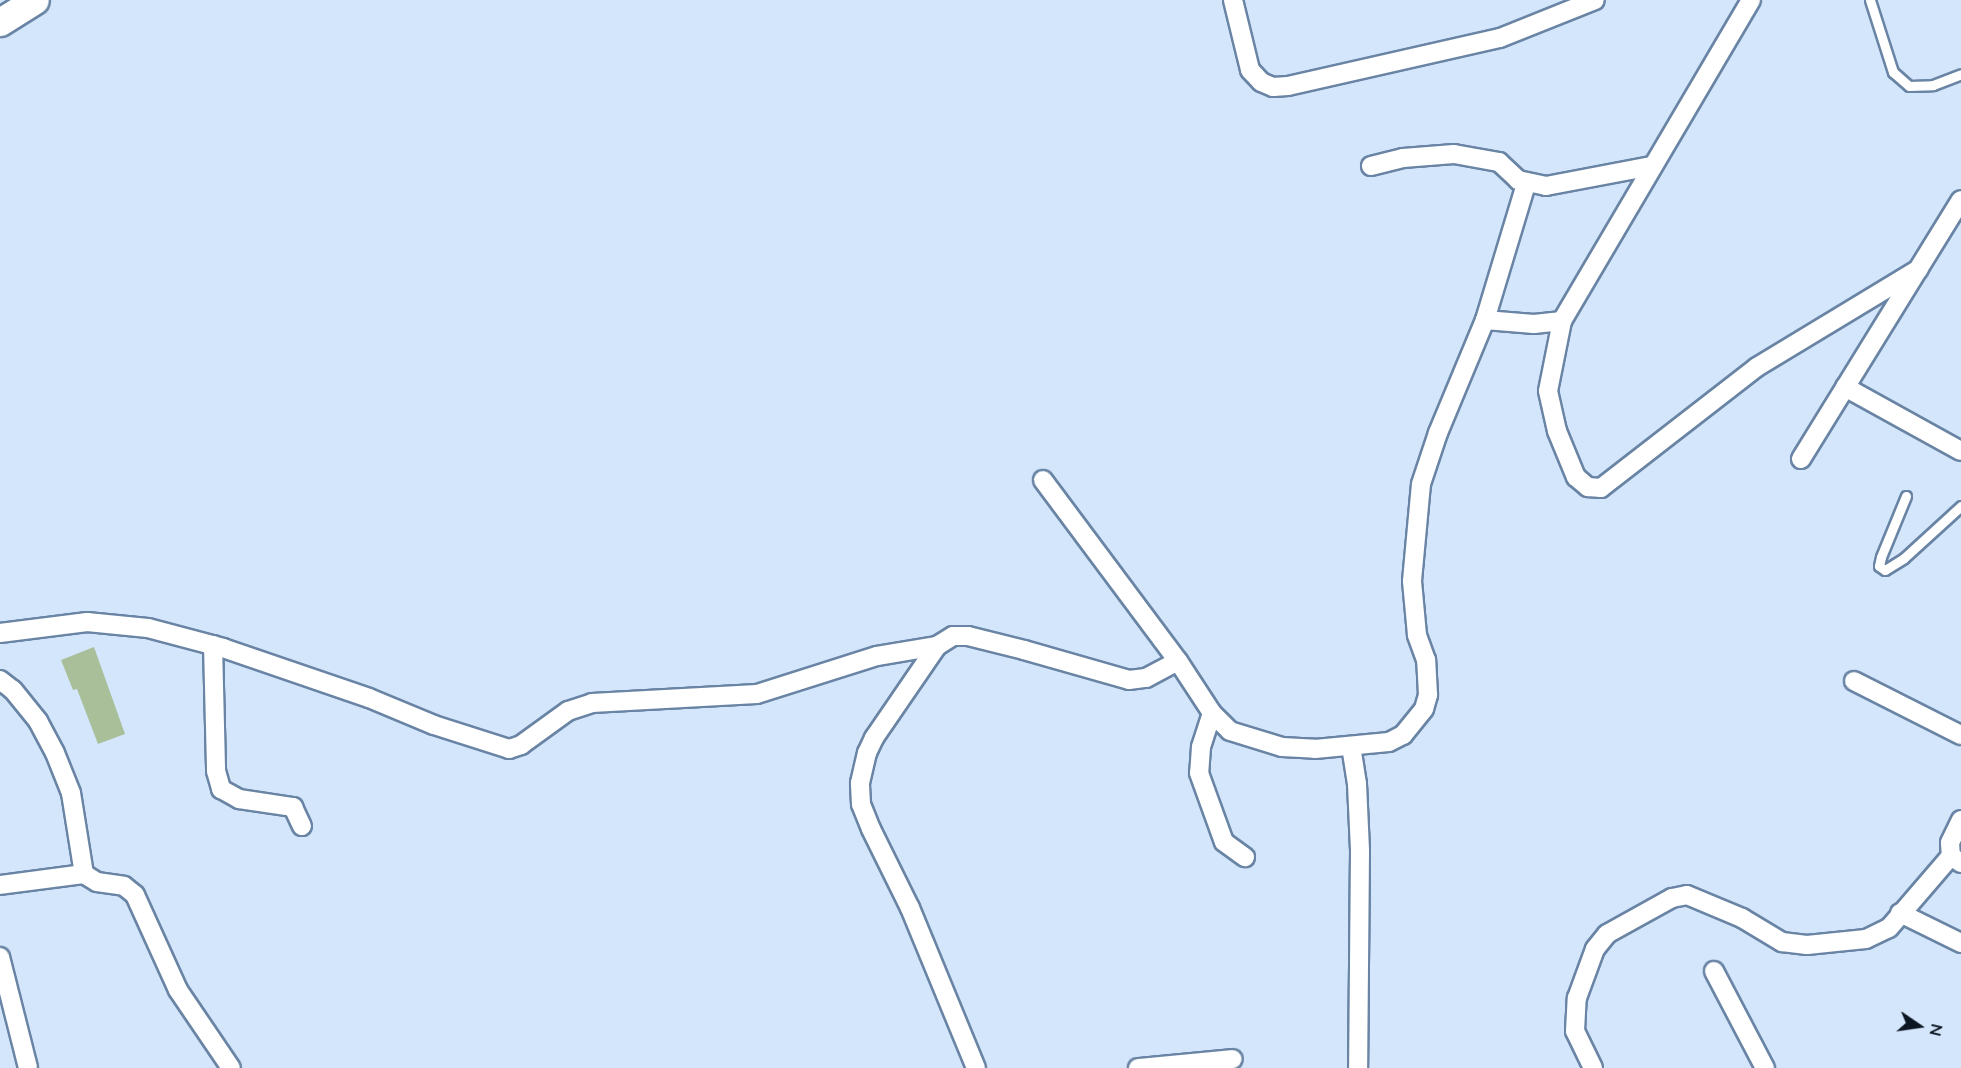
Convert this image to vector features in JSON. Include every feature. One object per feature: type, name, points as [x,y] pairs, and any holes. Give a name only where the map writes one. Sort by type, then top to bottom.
[{"type":"main road","points":[[0,22],[35,0]]},
{"type":"street","points":[[1233,0],[1250,70],[1261,82],[1273,87],[1288,86],[1500,38],[1595,0]]},
{"type":"street","points":[[1751,0],[1562,321],[1548,391],[1557,431],[1576,477],[1587,487],[1601,488],[1757,367],[1919,269]]},
{"type":"street","points":[[1371,166],[1403,158],[1454,154],[1499,162],[1526,184],[1546,186],[1652,166]]},
{"type":"street","points":[[1043,480],[1178,661],[1212,713],[1230,731],[1268,744],[1314,749],[1389,742],[1403,735],[1424,709],[1428,695],[1426,660],[1417,635],[1412,580],[1421,484],[1438,433],[1485,320],[1526,184]]},
{"type":"street","points":[[1801,459],[1961,200]]},
{"type":"street","points":[[1485,320],[1534,324],[1562,321]]},
{"type":"street","points":[[1845,387],[1961,450]]},
{"type":"street","points":[[0,633],[87,622],[148,628],[213,645],[369,698],[434,725],[508,749],[521,746],[568,711],[592,703],[757,694],[877,656],[937,646],[953,636],[968,636],[1135,681],[1178,661]]},
{"type":"street","points":[[213,645],[216,771],[221,789],[239,799],[293,807],[302,826]]},
{"type":"street","points":[[937,646],[874,738],[867,753],[860,795],[871,829],[910,908],[976,1068]]},
{"type":"street","points":[[0,680],[13,690],[38,721],[55,753],[72,793],[84,874]]},
{"type":"street","points":[[1854,681],[1961,735]]},
{"type":"street","points":[[1212,713],[1201,747],[1199,773],[1224,842],[1245,857]]},
{"type":"street","points":[[1351,746],[1357,784],[1360,851],[1358,1068]]},
{"type":"street","points":[[1593,1068],[1575,1031],[1577,998],[1595,949],[1607,934],[1672,898],[1687,895],[1708,902],[1782,942],[1807,945],[1866,939],[1889,928],[1900,913],[1956,860],[1950,843],[1961,820]]},
{"type":"street","points":[[0,885],[84,874],[97,882],[124,886],[135,895],[178,990],[231,1068]]},
{"type":"street","points":[[1900,913],[1961,943]]},
{"type":"street","points":[[0,957],[28,1068]]},
{"type":"street","points":[[1714,971],[1765,1068]]},
{"type":"street","points":[[1138,1068],[1233,1059]]},
{"type":"lane","points":[[1869,0],[1893,72],[1909,86],[1933,85],[1961,74]]},
{"type":"lane","points":[[1906,496],[1881,557],[1879,566],[1885,570],[1904,558],[1961,506]]},
{"type":"building","points":[[94,647],[125,734],[98,744],[77,689],[73,690],[61,660]]}]
